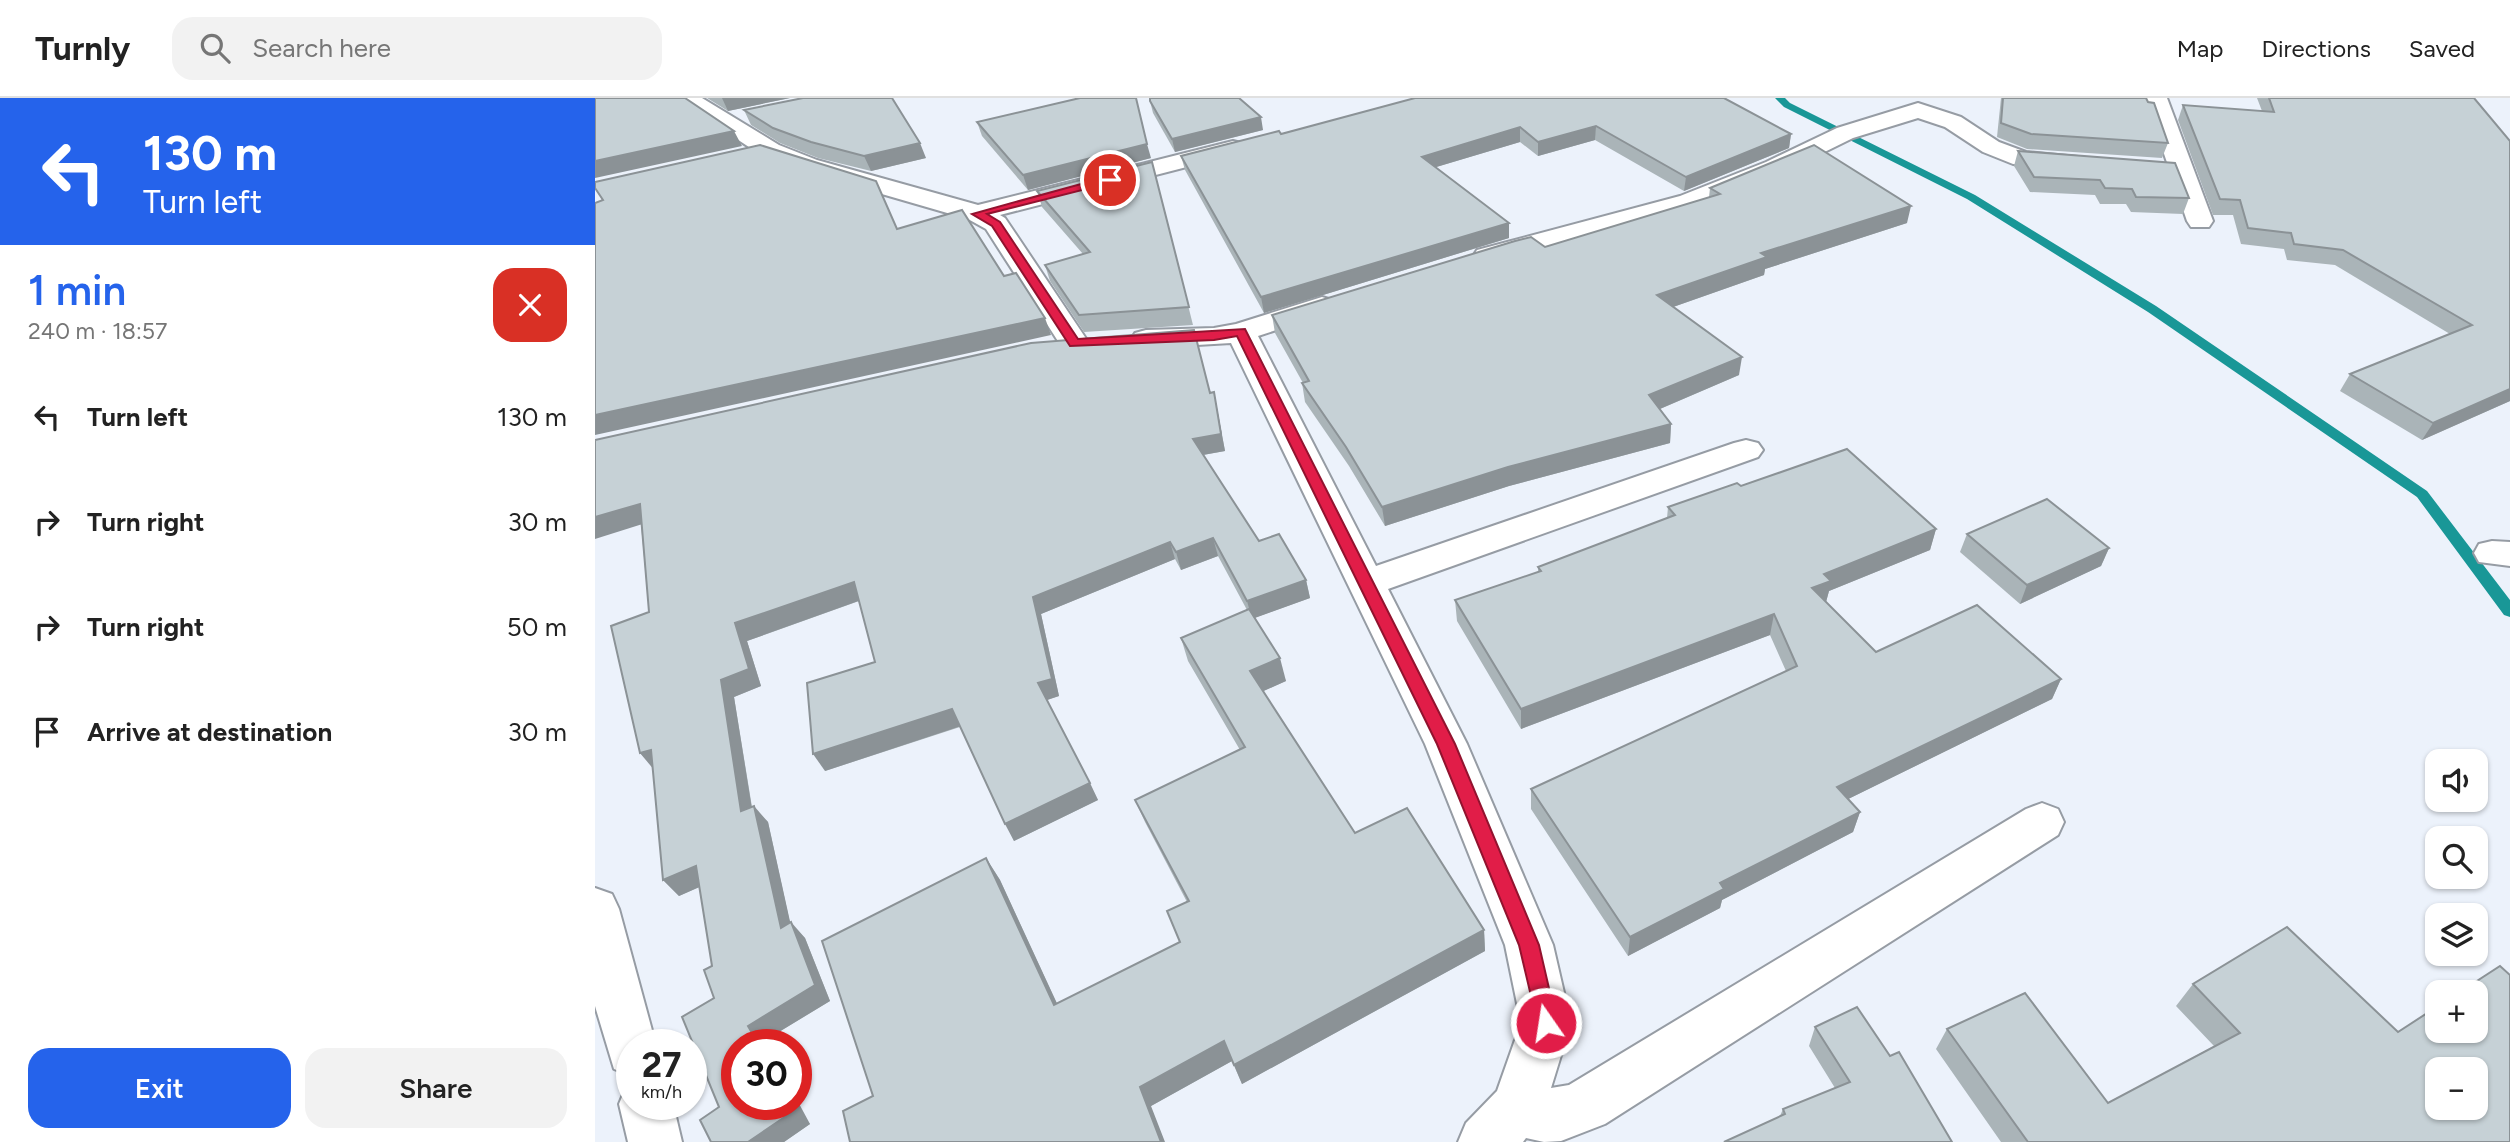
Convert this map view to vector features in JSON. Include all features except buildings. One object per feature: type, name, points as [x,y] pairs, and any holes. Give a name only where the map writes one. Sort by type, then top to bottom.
[{"type":"street","points":[[686,98],[770,150],[808,165],[977,214],[996,224],[1084,343],[1214,337],[1241,332],[1347,298]]},
{"type":"street","points":[[2156,98],[2200,221]]},
{"type":"street","points":[[1465,262],[1689,201],[1775,167],[1845,134],[1919,110],[1954,122],[1991,147],[2022,159],[2089,163]]},
{"type":"street","points":[[722,122],[759,114]]},
{"type":"street","points":[[977,214],[1256,142]]},
{"type":"street","points":[[732,158],[770,150]]},
{"type":"street","points":[[2155,167],[2181,169]]},
{"type":"street","points":[[1241,332],[1446,744],[1529,945],[1546,1023],[1518,1108],[1485,1142]]},
{"type":"street","points":[[1367,583],[1746,450]]},
{"type":"street","points":[[1518,1108],[1536,1116],[1565,1115],[1586,1105],[2042,822]]},
{"type":"street","points":[[595,909],[626,1029]]},
{"type":"street","points":[[650,1120],[655,1142]]},
{"type":"waterway","points":[[1780,98],[1787,105],[1971,197],[2152,309],[2422,494],[2510,611]]},
{"type":"route","points":[[1110,180],[977,214],[996,224],[1074,343],[1214,337],[1241,332],[1446,744],[1529,945],[1546,1023]]}]
